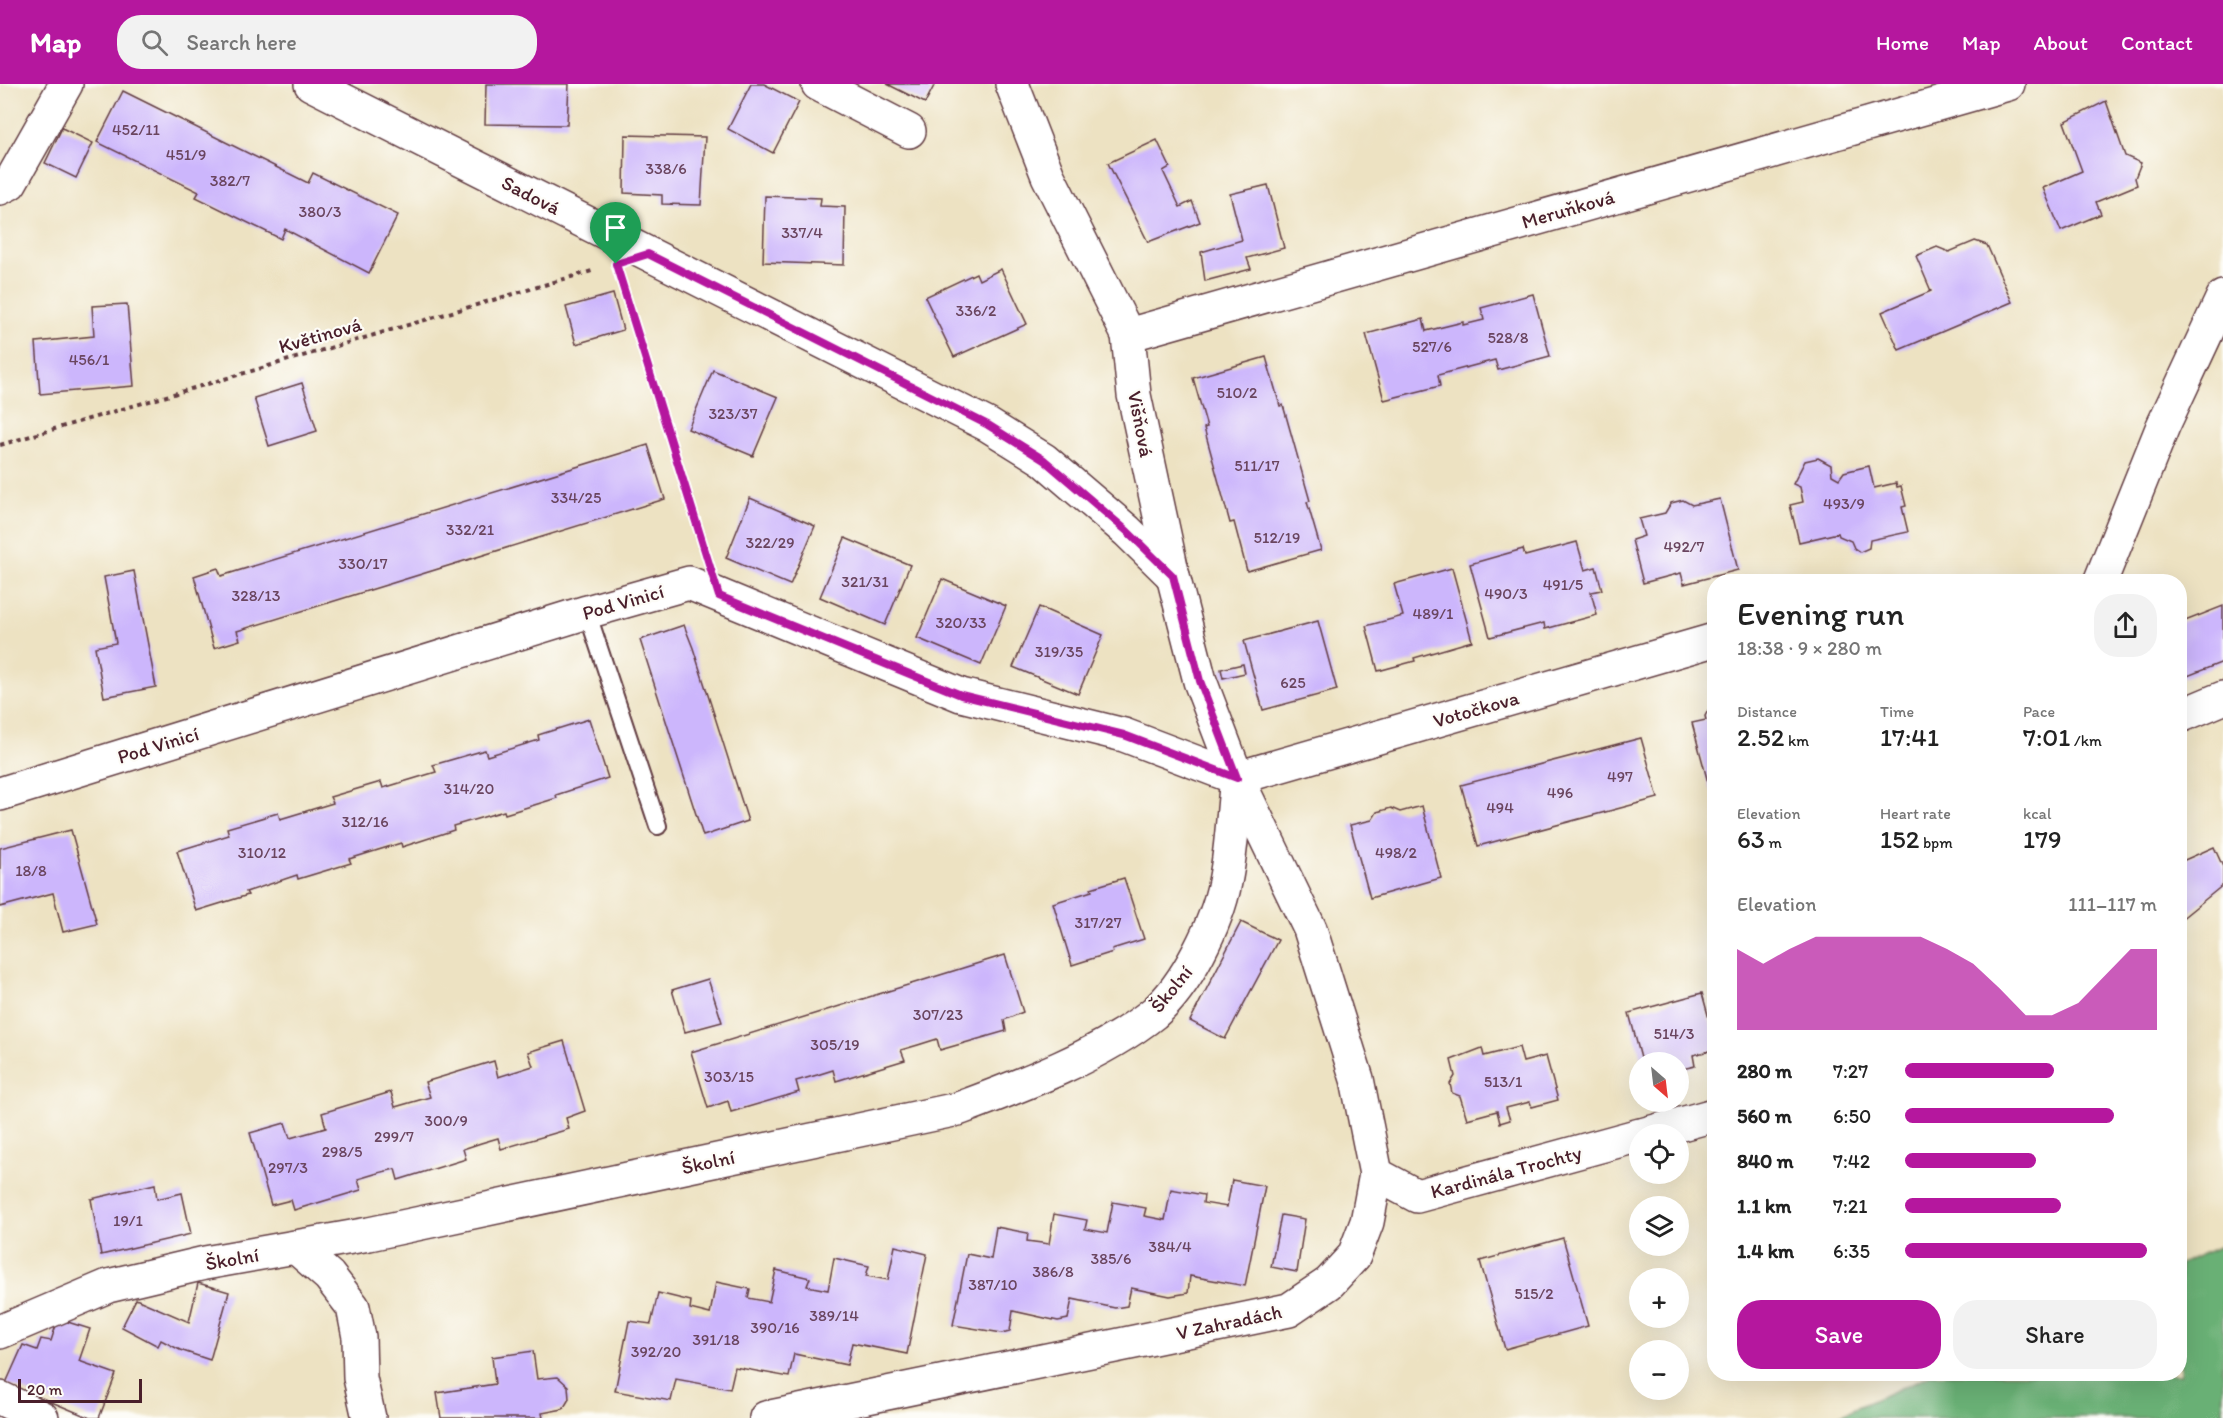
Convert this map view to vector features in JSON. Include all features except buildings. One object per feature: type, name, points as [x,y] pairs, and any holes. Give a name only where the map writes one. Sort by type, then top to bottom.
[{"type":"street","points":[[0,188],[10,183],[66,84]]},
{"type":"street","name":"Sadová","points":[[311,84],[988,425],[1044,460],[1127,531],[1173,576]]},
{"type":"street","points":[[818,84],[909,131]]},
{"type":"street","name":"Višňová","points":[[1012,84],[1048,176],[1128,335],[1134,394],[1173,576],[1200,681],[1237,778]]},
{"type":"street","name":"Meruňková","points":[[1128,335],[2007,84]]},
{"type":"street","points":[[2103,574],[2163,426],[2223,297]]},
{"type":"street","name":"Pod Vinicí","points":[[0,794],[588,612],[689,584],[961,695],[1124,735],[1237,778]]},
{"type":"street","name":"Votočkova","points":[[1237,778],[1707,642]]},
{"type":"street","points":[[2187,713],[2223,698]]},
{"type":"street","name":"V Zahradách","points":[[766,1418],[1289,1310],[1329,1283],[1354,1256],[1368,1222],[1376,1174],[1357,1079],[1310,929],[1237,778]]},
{"type":"street","name":"Školní","points":[[0,1332],[108,1286],[206,1263],[297,1248],[958,1109],[1006,1091],[1111,1041],[1155,1012],[1183,979],[1206,938],[1225,883],[1237,778]]},
{"type":"street","points":[[1681,1124],[1707,1117]]},
{"type":"street","name":"Kardinála Trochty","points":[[1376,1174],[1417,1196],[1629,1139]]},
{"type":"street","points":[[297,1248],[329,1276],[353,1307],[359,1337],[360,1378],[369,1418]]},
{"type":"street","points":[[0,1398],[42,1418]]},
{"type":"lane","points":[[588,612],[658,826]]},
{"type":"path","name":"Květinová","points":[[0,445],[648,254]]},
{"type":"path","points":[[616,264],[719,596]]},
{"type":"green space","points":[[2223,1245],[2223,1418],[1833,1418],[1916,1381],[2187,1381],[2187,1261]]},
{"type":"route","points":[[648,254],[988,425],[1044,460],[1127,531],[1173,576],[1200,681],[1237,778],[1124,735],[961,695],[719,596],[616,264],[648,254]]}]
